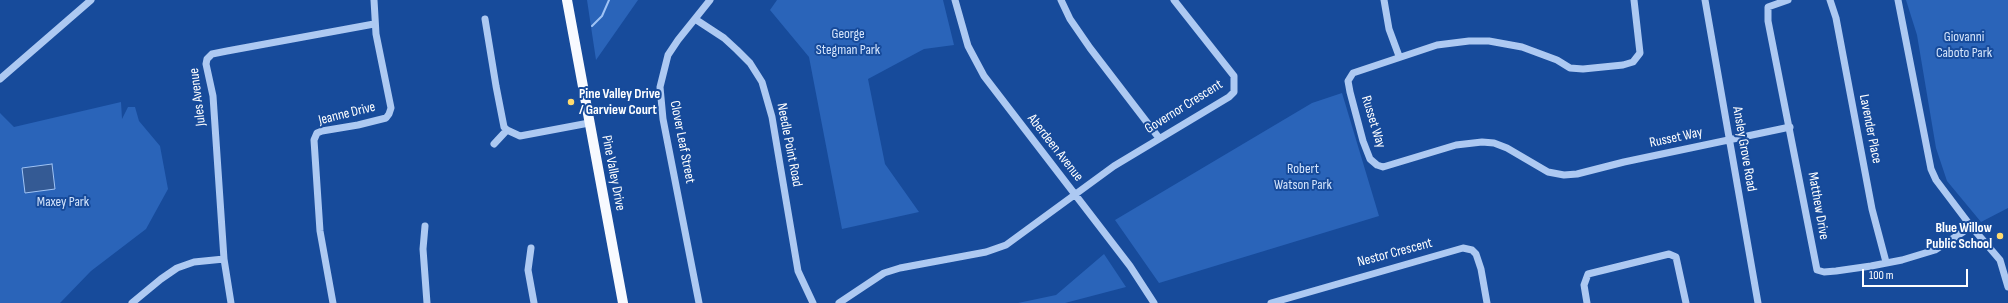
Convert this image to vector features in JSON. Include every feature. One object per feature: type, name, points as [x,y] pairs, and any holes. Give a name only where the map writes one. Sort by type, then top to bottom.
[{"type":"main road","name":"Pine Valley Drive","points":[[566,0],[623,303]]},
{"type":"street","points":[[0,79],[91,0]]},
{"type":"street","name":"Jeanne Drive","points":[[333,303],[320,231],[314,140],[317,133],[322,131],[386,118],[389,114],[391,108],[374,24],[374,0]]},
{"type":"street","name":"Clover Leaf Street","points":[[699,303],[660,95],[663,69],[668,56],[678,40],[710,0]]},
{"type":"street","name":"Aberdeen Avenue","points":[[955,0],[968,46],[984,76],[1138,277],[1154,303]]},
{"type":"street","points":[[1061,0],[1070,19],[1090,48],[1159,138]]},
{"type":"street","name":"Governor Crescent","points":[[1074,194],[1125,158],[1229,97],[1234,92],[1234,76],[1228,66],[1174,0]]},
{"type":"street","points":[[1384,0],[1389,29],[1399,56]]},
{"type":"street","name":"Russet Way","points":[[1634,0],[1640,53],[1633,62],[1623,65],[1583,69],[1570,68],[1557,60],[1522,47],[1489,41],[1454,42],[1399,56],[1353,73],[1348,81],[1363,141],[1370,159],[1377,166],[1383,167],[1456,145],[1482,142],[1494,143],[1507,148],[1548,172],[1564,175],[1577,174],[1729,139]]},
{"type":"street","name":"Ansley Grove Road","points":[[1705,0],[1758,303]]},
{"type":"street","name":"Matthew Drive","points":[[1788,0],[1768,6],[1767,12],[1817,270],[1824,272],[1836,271],[1886,262],[1935,250],[1963,232],[1970,225]]},
{"type":"street","name":"Lavender Place","points":[[1830,0],[1836,18],[1872,209],[1886,262]]},
{"type":"street","points":[[1898,0],[1931,169],[1936,180],[1970,225],[2000,260],[2008,287]]},
{"type":"street","points":[[485,19],[497,92],[504,127],[507,130],[520,136],[590,124]]},
{"type":"street","name":"Needle Point Road","points":[[695,19],[724,38],[737,50],[750,63],[762,82],[772,117],[798,271],[813,303]]},
{"type":"street","name":"Jules Avenue","points":[[231,303],[224,259],[213,96],[206,64],[207,59],[212,54],[220,52],[374,24]]},
{"type":"street","points":[[1729,139],[1790,127]]},
{"type":"street","points":[[494,144],[507,130]]},
{"type":"street","points":[[839,303],[884,273],[900,268],[986,252],[1006,245],[1074,194]]},
{"type":"street","points":[[425,226],[423,249],[427,303]]},
{"type":"street","points":[[531,248],[528,270],[534,303]]},
{"type":"street","name":"Nestor Crescent","points":[[1271,303],[1463,248],[1468,248],[1476,254],[1481,269],[1487,303]]},
{"type":"street","points":[[1587,303],[1584,285],[1588,274],[1669,254],[1676,257],[1686,303]]},
{"type":"street","points":[[132,303],[160,279],[176,268],[194,262],[224,259]]},
{"type":"green space","points":[[587,0],[638,0],[596,60]]},
{"type":"green space","name":"George Stegman Park","points":[[777,0],[943,0],[954,45],[924,49],[868,79],[885,164],[919,212],[842,229],[809,57],[770,10]]},
{"type":"green space","name":"Giovanni Caboto Park","points":[[1906,0],[2008,0],[2008,208],[1981,222],[1947,181],[1936,148],[1917,35]]},
{"type":"green space","name":"Robert Watson Park","points":[[1342,93],[1379,216],[1159,283],[1115,220],[1312,103]]},
{"type":"green space","name":"Maxey Park","points":[[121,102],[122,119],[128,107],[135,107],[139,121],[160,146],[168,189],[146,229],[91,271],[60,303],[0,303],[0,113],[14,127]]},
{"type":"green space","points":[[1104,254],[1126,287],[1065,303],[1018,303],[1056,295]]},
{"type":"shaded area","points":[[52,164],[55,189],[25,193],[22,168]]},
{"type":"waterway","points":[[592,26],[602,16],[609,0]]},
{"type":"place","name":"Pine Valley Drive / Garview Court","points":[[571,102]]},
{"type":"place","name":"Blue Willow Public School","points":[[2000,236]]}]
